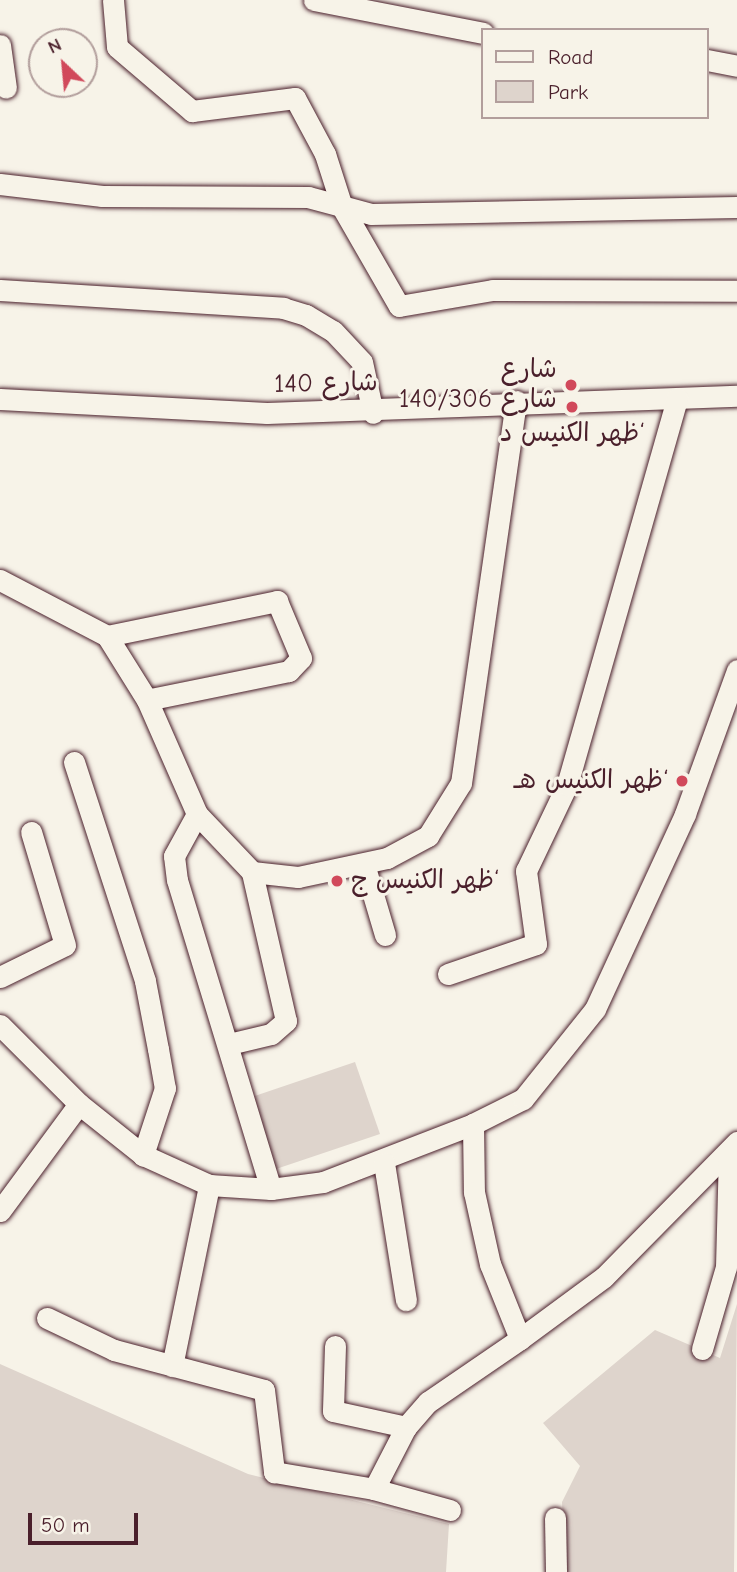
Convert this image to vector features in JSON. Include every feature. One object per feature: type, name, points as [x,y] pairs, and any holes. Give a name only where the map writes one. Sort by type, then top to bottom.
[{"type":"street","points":[[113,0],[117,47],[192,111],[295,98],[325,154],[342,207],[399,306],[493,290],[737,291]]},
{"type":"street","points":[[314,0],[482,33]]},
{"type":"street","points":[[0,46],[6,88]]},
{"type":"street","points":[[709,60],[737,66]]},
{"type":"street","points":[[0,184],[102,196],[308,197],[371,214],[737,207]]},
{"type":"street","points":[[0,290],[283,308],[306,315],[333,331],[362,362],[373,413]]},
{"type":"street","name":"شارع 140","points":[[0,399],[373,413],[516,401],[737,396]]},
{"type":"street","points":[[448,974],[536,944],[526,871],[566,785],[677,398]]},
{"type":"street","points":[[252,872],[298,877],[364,864],[428,835],[461,783],[516,401]]},
{"type":"street","points":[[0,580],[107,636],[147,700],[197,814],[252,872],[286,1021],[271,1034],[229,1044]]},
{"type":"street","points":[[107,636],[277,601],[301,658],[289,671],[147,700]]},
{"type":"street","points":[[0,1025],[79,1104],[143,1155],[209,1185],[271,1189],[384,1163],[473,1124],[523,1099],[595,1009],[685,814],[737,670]]},
{"type":"street","points":[[74,762],[145,981],[163,1075],[158,1122],[143,1155]]},
{"type":"street","points":[[197,814],[174,856],[177,880],[271,1189]]},
{"type":"street","points":[[0,977],[65,945],[31,832]]},
{"type":"street","points":[[364,864],[385,935]]},
{"type":"street","points":[[0,1211],[79,1104]]},
{"type":"street","points":[[473,1124],[474,1192],[490,1264],[520,1339]]},
{"type":"street","points":[[374,1489],[406,1427],[428,1402],[520,1339],[604,1276],[733,1149]]},
{"type":"street","points":[[702,1349],[726,1267],[733,1149]]},
{"type":"street","points":[[384,1163],[406,1300]]},
{"type":"street","points":[[172,1366],[209,1185]]},
{"type":"street","points":[[47,1318],[114,1350],[264,1390],[274,1472],[374,1489],[450,1510]]},
{"type":"street","points":[[335,1346],[333,1411],[406,1427]]},
{"type":"street","points":[[555,1518],[556,1572]]},
{"type":"green space","points":[[355,1062],[380,1134],[276,1169],[252,1097]]},
{"type":"green space","points":[[737,1304],[734,1572],[566,1572],[562,1502],[580,1466],[543,1423],[655,1330],[720,1358]]},
{"type":"green space","points":[[0,1364],[248,1474],[449,1524],[446,1572],[0,1572]]},
{"type":"place","name":"شارع 140/شارع 306","points":[[571,385]]},
{"type":"place","name":"ظهر الكنيس د‘","points":[[572,407]]},
{"type":"place","name":"ظهر الكنيس هـ‘","points":[[682,781]]},
{"type":"place","name":"ظهر الكنيس ج‘","points":[[337,881]]}]
